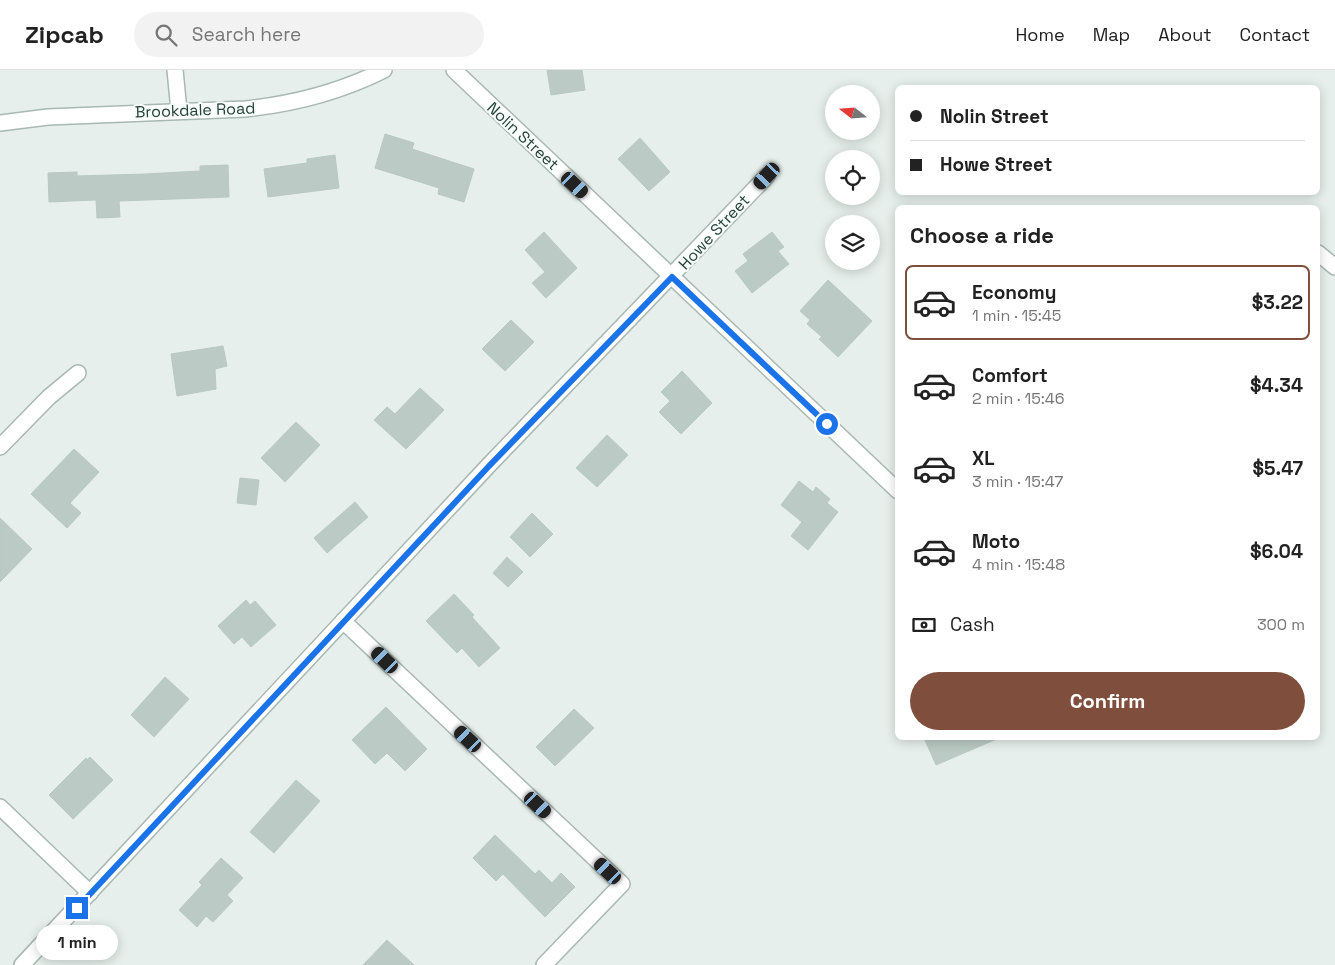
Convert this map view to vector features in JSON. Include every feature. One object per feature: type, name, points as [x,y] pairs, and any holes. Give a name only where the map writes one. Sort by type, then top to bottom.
[{"type":"street","points":[[176,70],[178,111]]},
{"type":"street","name":"Brookdale Road","points":[[0,123],[48,116],[276,106],[340,89],[384,70]]},
{"type":"street","name":"Nolin Street","points":[[454,70],[895,487]]},
{"type":"street","name":"Howe Street","points":[[22,965],[490,465],[767,176]]},
{"type":"street","points":[[1320,254],[1335,267]]},
{"type":"street","points":[[0,447],[49,397],[78,373]]},
{"type":"street","points":[[343,621],[622,884],[544,965]]},
{"type":"street","points":[[0,807],[90,894]]},
{"type":"building","points":[[547,70],[582,70],[585,90],[551,95]]},
{"type":"building","points":[[385,134],[414,143],[412,149],[474,169],[464,202],[438,194],[439,188],[375,168]]},
{"type":"building","points":[[640,138],[670,172],[649,191],[618,159]]},
{"type":"building","points":[[335,155],[339,188],[268,197],[264,169],[307,163],[307,159]]},
{"type":"building","points":[[228,165],[229,197],[119,201],[120,217],[97,218],[96,200],[49,202],[48,173],[77,172],[77,176],[145,174],[200,171],[200,166]]},
{"type":"building","points":[[544,232],[577,268],[546,298],[532,283],[545,272],[525,250]]},
{"type":"building","points":[[772,232],[784,247],[778,251],[789,264],[752,293],[735,271],[748,261],[743,254]]},
{"type":"building","points":[[828,280],[872,321],[838,357],[819,339],[822,337],[807,324],[810,320],[800,311]]},
{"type":"building","points":[[511,320],[534,342],[505,371],[482,349]]},
{"type":"building","points":[[223,346],[227,366],[215,369],[216,389],[177,396],[171,354]]},
{"type":"building","points":[[682,371],[712,403],[681,434],[659,412],[670,401],[661,392]]},
{"type":"building","points":[[420,388],[444,410],[406,449],[374,420],[387,407],[395,414]]},
{"type":"building","points":[[296,422],[320,445],[285,482],[261,458]]},
{"type":"building","points":[[607,435],[628,455],[597,487],[576,468]]},
{"type":"building","points":[[74,449],[99,472],[70,503],[81,513],[67,528],[31,494]]},
{"type":"building","points":[[240,478],[259,480],[256,505],[237,503]]},
{"type":"building","points":[[799,481],[813,492],[816,487],[830,499],[827,503],[838,512],[808,550],[791,536],[802,522],[781,505]]},
{"type":"building","points":[[355,502],[368,517],[327,553],[314,538]]},
{"type":"building","points":[[532,513],[553,534],[530,557],[510,537]]},
{"type":"building","points":[[0,518],[32,549],[0,582]]},
{"type":"building","points":[[507,557],[523,572],[508,587],[493,573]]},
{"type":"building","points":[[454,594],[474,615],[472,617],[500,648],[479,667],[462,648],[457,653],[426,621]]},
{"type":"building","points":[[246,600],[250,605],[255,601],[276,625],[251,647],[242,637],[234,644],[218,626]]},
{"type":"building","points":[[165,677],[189,699],[154,737],[131,715]]},
{"type":"building","points":[[386,707],[427,749],[405,771],[387,753],[375,764],[352,740]]},
{"type":"building","points":[[574,709],[594,728],[555,766],[536,747]]},
{"type":"building","points":[[925,740],[994,740],[936,765]]},
{"type":"building","points":[[90,757],[113,780],[73,819],[49,795],[86,758],[87,760]]},
{"type":"building","points":[[296,780],[320,801],[274,853],[250,832]]},
{"type":"building","points":[[495,835],[535,874],[539,870],[552,883],[561,873],[575,887],[545,917],[503,874],[496,881],[473,858]]},
{"type":"building","points":[[221,858],[243,878],[227,895],[233,901],[213,922],[206,916],[197,927],[179,910],[202,885],[199,882]]},
{"type":"building","points":[[387,940],[414,965],[363,965]]},
{"type":"route","points":[[77,908],[490,465],[672,277],[827,424]]}]
